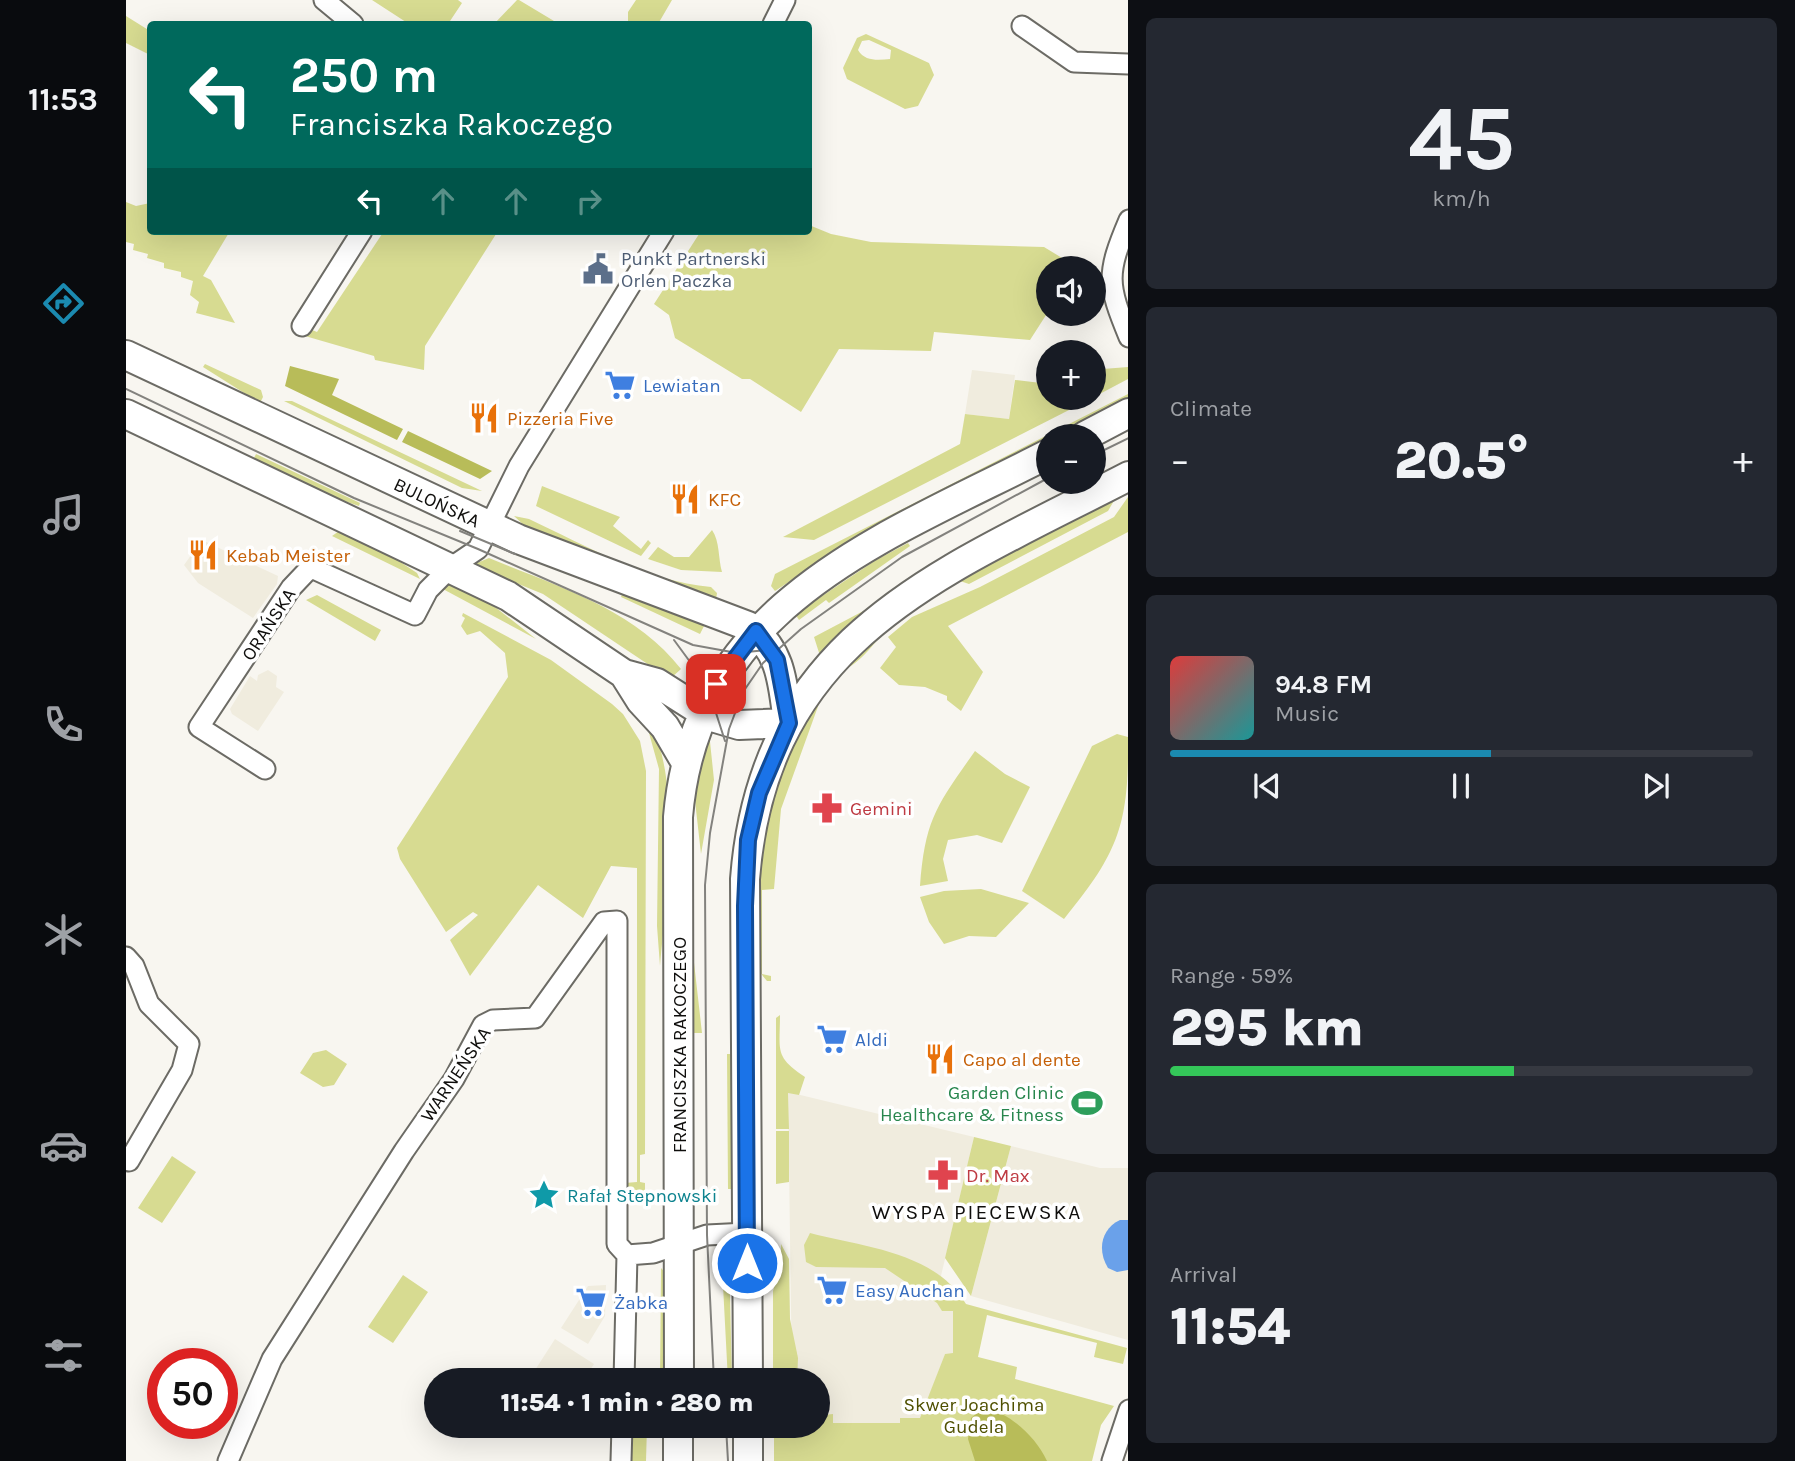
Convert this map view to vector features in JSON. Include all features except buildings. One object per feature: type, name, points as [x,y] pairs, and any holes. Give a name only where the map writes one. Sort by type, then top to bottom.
[{"type":"main road","name":"BULOŃSKA","points":[[126,355],[489,526],[638,585],[724,615],[756,631]]},
{"type":"main road","points":[[1106,425],[1128,413]]},
{"type":"main road","points":[[126,414],[535,611],[624,674],[657,683],[701,712],[734,724],[789,723]]},
{"type":"main road","name":"FRANCISZKA RAKOCZEGO","points":[[679,1368],[677,855],[685,761],[701,712],[727,667],[756,631],[834,569],[903,528],[1036,460]]},
{"type":"main road","points":[[748,1368],[745,906],[748,840],[759,793],[803,696],[855,637],[883,612],[956,565],[1128,476]]},
{"type":"main road","points":[[756,631],[777,660],[789,723]]},
{"type":"main road","points":[[624,674],[641,701],[665,727],[685,761]]},
{"type":"main road","points":[[678,1438],[678,1461]]},
{"type":"main road","points":[[748,1438],[748,1461]]},
{"type":"street","points":[[324,0],[349,21]]},
{"type":"street","points":[[774,21],[785,0]]},
{"type":"street","points":[[1022,26],[1074,62],[1128,65]]},
{"type":"street","points":[[1128,220],[1115,252],[1111,293],[1128,337]]},
{"type":"street","points":[[302,326],[359,235]]},
{"type":"street","points":[[450,568],[478,549],[519,466],[661,235]]},
{"type":"street","name":"ORAŃSKA","points":[[265,769],[199,727],[300,577],[309,569],[324,572],[415,615],[428,590],[450,568]]},
{"type":"street","name":"WARNEŃSKA","points":[[228,1461],[272,1359],[404,1150],[454,1079],[483,1025],[493,1020],[535,1017],[604,922],[617,921],[617,1244],[626,1255],[624,1368]]},
{"type":"street","points":[[126,957],[134,966],[149,1004],[189,1044],[182,1070],[130,1161]]},
{"type":"street","points":[[626,1255],[653,1252],[707,1235],[747,1233]]},
{"type":"street","points":[[1112,1461],[1128,1410]]},
{"type":"street","points":[[621,1461],[622,1438]]},
{"type":"shaded area","points":[[972,370],[1015,375],[1009,419],[965,414]]},
{"type":"shaded area","points":[[202,540],[278,576],[277,584],[253,618],[198,583],[184,565]]},
{"type":"shaded area","points":[[268,670],[277,676],[276,687],[284,692],[258,731],[232,714],[230,709],[250,676],[257,681],[258,675]]},
{"type":"shaded area","points":[[788,1092],[974,1137],[940,1280],[951,1288],[970,1353],[945,1354],[919,1423],[830,1426],[830,1368],[792,1368]]},
{"type":"shaded area","points":[[1011,1146],[1100,1168],[1128,1168],[1128,1340],[971,1296]]},
{"type":"shaded area","points":[[606,1285],[605,1316],[588,1344],[561,1328],[588,1286]]},
{"type":"shaded area","points":[[555,1339],[594,1364],[591,1368],[536,1368]]},
{"type":"green space","points":[[372,0],[458,0],[462,3],[450,21],[404,21]]},
{"type":"green space","points":[[519,0],[554,21],[497,21]]},
{"type":"green space","points":[[636,0],[672,0],[660,21],[628,21],[628,12]]},
{"type":"green space","points":[[126,16],[147,29],[147,54],[126,43]]},
{"type":"green space","points":[[866,34],[929,63],[934,75],[918,106],[905,109],[847,79],[843,68],[857,38]],"holes":[[[869,40],[891,50],[890,59],[877,60],[864,57],[858,50],[862,41]]]},
{"type":"green space","points":[[126,202],[136,206],[147,204],[147,235],[228,235],[203,276],[211,280],[235,323],[196,313],[199,302],[190,295],[193,281],[181,277],[181,272],[164,268],[164,263],[147,258],[148,254],[133,250],[134,244],[126,242]]},
{"type":"green space","points":[[812,226],[831,234],[871,242],[1044,247],[1059,256],[1036,256],[1036,326],[1039,326],[1030,340],[934,332],[931,351],[839,349],[801,412],[750,379],[742,379],[675,338],[669,315],[654,304],[698,235],[812,235]]},
{"type":"green space","points":[[381,235],[495,235],[425,346],[424,370],[375,360],[374,356],[305,336],[310,329],[317,332]]},
{"type":"green space","points":[[205,364],[261,390],[263,397],[260,403],[203,367]]},
{"type":"green space","points":[[290,366],[339,379],[332,395],[403,429],[397,440],[285,386]]},
{"type":"green space","points":[[1128,367],[1128,379],[1106,391],[1106,369]]},
{"type":"green space","points":[[1015,380],[1036,382],[1036,410],[1069,410],[1042,424],[1036,424],[1036,427],[814,540],[783,537],[960,444],[965,414],[1009,419]]},
{"type":"green space","points":[[1128,394],[1128,402],[1123,409],[1086,424],[1069,424],[1097,410],[1106,410],[1106,405]]},
{"type":"green space","points":[[284,401],[292,401],[482,491],[462,488]]},
{"type":"green space","points":[[408,431],[492,471],[480,479],[402,442]]},
{"type":"green space","points":[[1036,441],[1036,445],[859,536],[775,591],[771,586],[775,574]]},
{"type":"green space","points":[[256,454],[360,503],[359,506],[309,489],[252,462]]},
{"type":"green space","points":[[542,486],[620,517],[613,526],[641,549],[648,540],[651,543],[641,556],[536,506]]},
{"type":"green space","points":[[1119,492],[1108,511],[969,584],[954,579]]},
{"type":"green space","points":[[1128,497],[1128,532],[948,626],[983,672],[961,711],[947,700],[947,696],[925,687],[899,685],[880,668],[896,647],[888,637],[912,617],[980,587],[1114,517]]},
{"type":"green space","points":[[514,516],[529,519],[640,570],[663,578],[711,587],[717,593],[716,600],[528,529]]},
{"type":"green space","points":[[342,529],[370,542],[417,573],[420,579],[332,536]]},
{"type":"green space","points":[[712,530],[722,572],[681,570],[648,559],[658,547],[674,557],[689,557]]},
{"type":"green space","points":[[908,543],[910,546],[829,603],[826,600],[799,620],[795,614],[876,560]]},
{"type":"green space","points":[[489,558],[567,590],[618,615],[662,648],[681,669],[670,679],[543,594],[472,565]]},
{"type":"green space","points":[[954,579],[896,622],[859,660],[838,671],[867,641],[899,615]]},
{"type":"green space","points":[[449,583],[490,603],[536,639],[441,588]]},
{"type":"green space","points":[[623,592],[707,620],[700,634],[621,597]]},
{"type":"green space","points":[[317,595],[381,630],[375,641],[306,600]]},
{"type":"green space","points":[[870,609],[821,659],[814,637]]},
{"type":"green space","points":[[463,613],[551,660],[612,704],[623,714],[640,741],[646,771],[645,1154],[640,1155],[640,1182],[645,1183],[645,1193],[625,1193],[625,1183],[637,1182],[637,868],[611,866],[583,918],[538,885],[470,976],[450,940],[478,915],[473,912],[446,932],[400,859],[397,848],[508,677],[505,653],[480,631],[467,635],[461,626],[465,618]]},
{"type":"green space","points":[[825,687],[781,809],[774,889],[762,890],[762,974],[771,976],[771,981],[767,981],[758,970],[760,887],[765,831],[778,778],[788,752]]},
{"type":"green space","points":[[653,729],[662,754],[669,813],[668,878],[660,966],[657,926],[659,769],[649,733]]},
{"type":"green space","points":[[709,732],[714,780],[701,854],[693,783]]},
{"type":"green space","points":[[1117,734],[1128,737],[1123,815],[1109,855],[1083,896],[1064,919],[1022,891],[1092,746]]},
{"type":"green space","points":[[975,751],[1005,774],[1030,787],[1002,843],[977,835],[948,840],[943,859],[948,881],[920,886],[925,844],[935,814]]},
{"type":"green space","points":[[981,889],[1029,903],[996,937],[969,936],[944,944],[929,922],[920,897],[944,891]]},
{"type":"green space","points":[[691,936],[702,1033],[693,1033],[694,1189],[690,1189]]},
{"type":"green space","points":[[780,1015],[783,1058],[805,1077],[799,1095],[788,1093],[789,1129],[776,1129],[776,1018]]},
{"type":"green space","points":[[326,1050],[347,1064],[334,1085],[323,1087],[300,1073],[313,1053]]},
{"type":"green space","points":[[727,1054],[731,1054],[736,1102],[737,1189],[728,1189]]},
{"type":"green space","points":[[776,1131],[789,1131],[789,1182],[776,1184]]},
{"type":"green space","points":[[974,1137],[1011,1146],[971,1296],[945,1258]]},
{"type":"green space","points":[[172,1156],[196,1172],[162,1223],[138,1208]]},
{"type":"green space","name":"Skwer Joachima Gudela","points":[[810,1233],[897,1254],[936,1273],[953,1287],[966,1304],[1127,1348],[1123,1364],[1094,1357],[1097,1343],[987,1315],[978,1357],[1017,1367],[1015,1379],[1114,1406],[1101,1425],[1092,1461],[774,1461],[774,1438],[830,1438],[830,1414],[833,1414],[833,1423],[900,1423],[900,1418],[920,1418],[945,1354],[953,1353],[953,1311],[942,1311],[937,1303],[885,1268],[816,1267],[806,1262],[804,1245]]},
{"type":"green space","points":[[781,1244],[789,1259],[790,1319],[798,1368],[773,1368],[773,1291],[781,1265]]},
{"type":"green space","points":[[721,1247],[726,1247],[729,1254],[732,1368],[727,1368]]},
{"type":"green space","points":[[661,1268],[668,1276],[668,1368],[660,1368]]},
{"type":"green space","points":[[403,1275],[428,1292],[393,1343],[368,1327]]},
{"type":"green space","points":[[984,1407],[1004,1415],[1021,1427],[1036,1443],[1047,1461],[975,1461],[968,1439],[971,1418]]},
{"type":"green space","points":[[631,1438],[647,1438],[646,1461],[630,1461]]},
{"type":"water","points":[[1120,1220],[1128,1220],[1128,1270],[1117,1272],[1108,1268],[1102,1247],[1105,1234]]},
{"type":"tram line","points":[[126,389],[354,498],[478,549],[693,645],[737,653],[776,649]]},
{"type":"tram line","points":[[1106,449],[1128,438]]},
{"type":"tram line","points":[[713,1368],[707,1235],[705,885],[710,833],[729,729],[743,692],[763,663],[801,629],[902,557],[1036,484]]},
{"type":"tram line","points":[[460,531],[515,554]]},
{"type":"tram line","points":[[674,640],[707,685],[725,741]]},
{"type":"tram line","points":[[727,1438],[728,1461]]},
{"type":"place","name":"Punkt Partnerski Orlen Paczka","points":[[598,269]]},
{"type":"place","name":"Lewiatan","points":[[620,385]]},
{"type":"place","name":"Pizzeria Five","points":[[484,418]]},
{"type":"place","name":"KFC","points":[[685,499]]},
{"type":"place","name":"Kebab Meister","points":[[203,555]]},
{"type":"place","name":"Gemini","points":[[827,808]]},
{"type":"place","name":"Aldi","points":[[832,1039]]},
{"type":"place","name":"Capo al dente","points":[[940,1059]]},
{"type":"place","name":"Garden Clinic Healthcare & Fitness","points":[[1087,1103]]},
{"type":"place","name":"Dr. Max","points":[[943,1175]]},
{"type":"place","name":"Rafał Stepnowski","points":[[544,1195]]},
{"type":"place","name":"Easy Auchan","points":[[832,1290]]},
{"type":"place","name":"Żabka","points":[[591,1302]]},
{"type":"district","name":"WYSPA PIECEWSKA","points":[[977,1212]]},
{"type":"route","points":[[716,684],[756,631],[777,660],[789,723],[759,793],[748,840],[745,906],[747,1263]]}]
